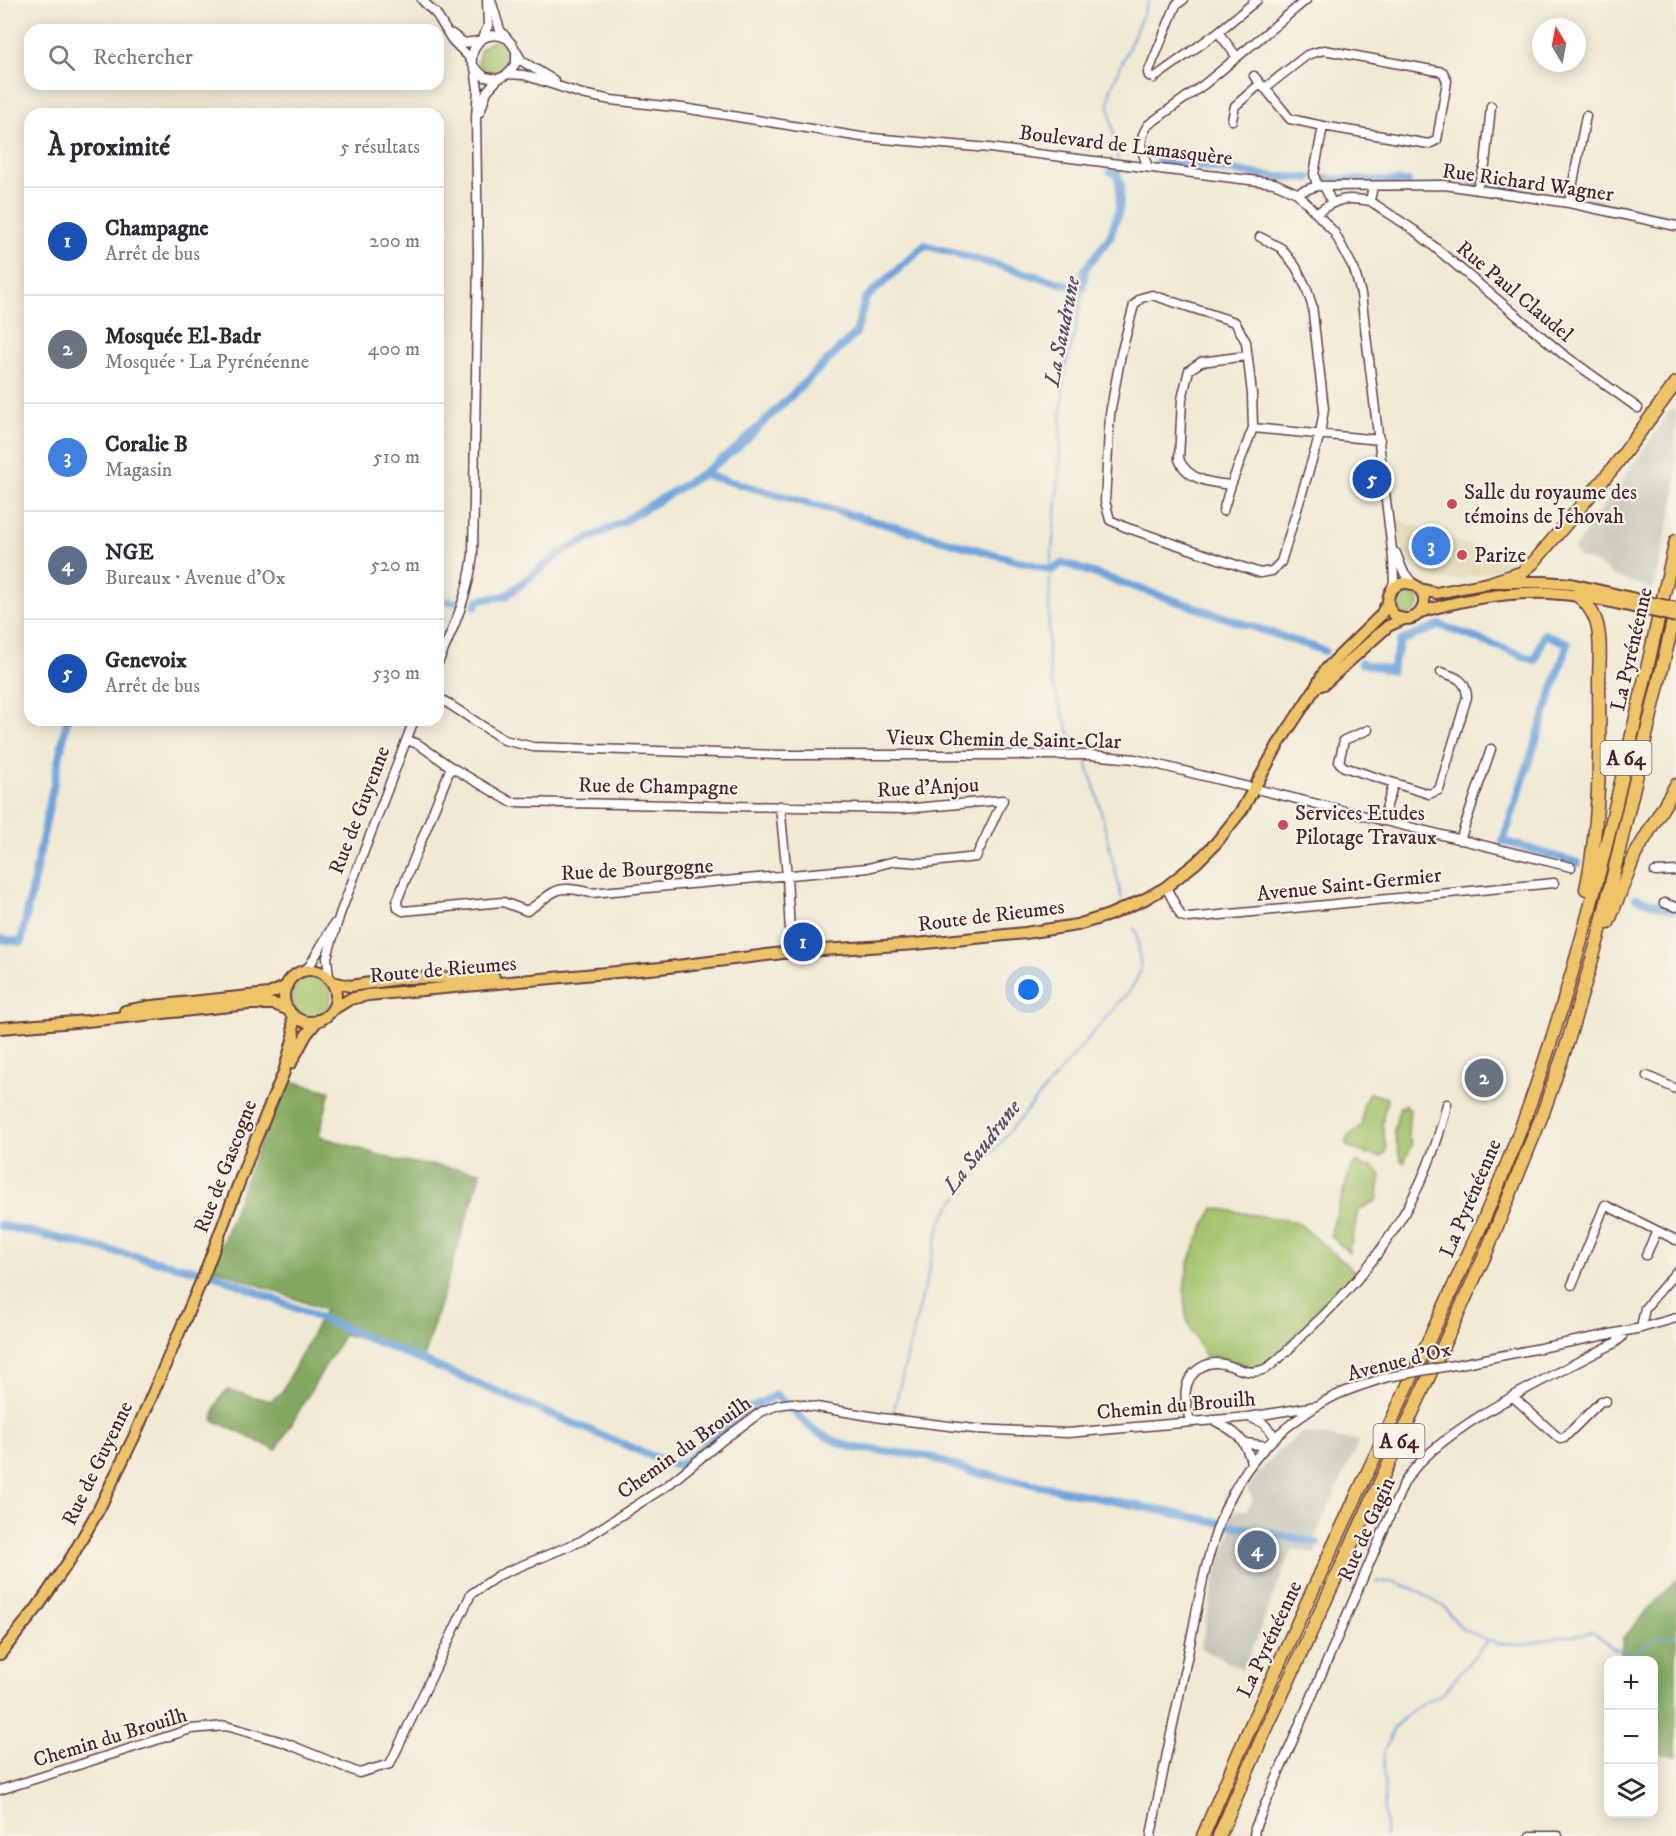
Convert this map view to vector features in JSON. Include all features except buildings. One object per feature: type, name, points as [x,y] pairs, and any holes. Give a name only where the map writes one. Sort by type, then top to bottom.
[{"type":"highway","points":[[1493,582],[1521,573],[1533,563],[1614,467],[1676,383]]},
{"type":"highway","name":"La Pyrénéenne","points":[[1203,1836],[1247,1732],[1479,1229],[1528,1108],[1572,974],[1609,831],[1676,541]]},
{"type":"highway","points":[[1572,974],[1568,966],[1590,871],[1600,739],[1598,631],[1589,607],[1577,595]]},
{"type":"highway","name":"La Pyrénéenne","points":[[1219,1836],[1460,1309],[1518,1176],[1564,1052],[1598,939],[1676,609]]},
{"type":"highway","points":[[1598,939],[1610,920],[1635,855],[1676,785]]},
{"type":"main road","points":[[1417,586],[1425,603],[1420,612],[1413,618],[1404,619],[1391,612],[1388,602],[1391,590],[1399,584],[1417,586],[1436,593],[1493,582],[1571,584],[1648,606],[1676,617]]},
{"type":"main road","points":[[1420,612],[1483,597],[1542,593],[1577,595],[1676,609]]},
{"type":"main road","name":"Route de Rieumes","points":[[332,1010],[356,997],[686,965],[791,952],[916,944],[1051,930],[1109,915],[1166,887],[1196,864],[1216,843],[1256,788],[1278,745],[1325,670],[1380,616],[1388,602]]},
{"type":"main road","name":"Route de Rieumes","points":[[1316,687],[1324,684],[1388,626],[1404,619]]},
{"type":"main road","points":[[64,1022],[152,1006],[269,994],[286,986],[291,979],[304,971],[320,972],[331,980],[336,993],[332,1010],[318,1020],[306,1035],[284,1072]]},
{"type":"main road","name":"Route de Rieumes","points":[[331,980],[350,987],[405,978],[561,977]]},
{"type":"main road","points":[[284,1072],[294,1036],[290,1012],[285,1002],[286,986]]},
{"type":"main road","points":[[0,1028],[249,1004],[274,1004],[301,1020],[318,1020]]},
{"type":"main road","name":"Rue de Gascogne","points":[[206,1272],[252,1146],[284,1072]]},
{"type":"main road","name":"Rue de Guyenne","points":[[0,1654],[54,1584],[99,1509],[165,1368],[206,1272]]},
{"type":"street","points":[[422,0],[458,40],[464,43],[494,35],[506,39]]},
{"type":"street","points":[[477,145],[479,114],[487,91],[498,79],[508,74],[516,63],[515,50],[498,25],[489,0]]},
{"type":"street","points":[[444,649],[462,608],[473,554],[478,89],[473,64],[474,47],[488,26],[489,0]]},
{"type":"street","points":[[1183,0],[1176,5],[1154,55],[1149,76],[1154,78],[1159,76],[1257,0]]},
{"type":"street","points":[[1148,167],[1140,144],[1142,134],[1148,125],[1206,83],[1306,0]]},
{"type":"street","points":[[435,12],[442,24]]},
{"type":"street","points":[[444,27],[452,40],[485,77],[498,79]]},
{"type":"street","points":[[1218,32],[1237,57]]},
{"type":"street","name":"Boulevard de Lamasquère","points":[[515,50],[528,66],[582,94]]},
{"type":"street","points":[[1232,120],[1234,106],[1262,86],[1307,55],[1324,50],[1443,72],[1447,81],[1437,140],[1429,144],[1290,119],[1262,86],[1254,76]]},
{"type":"street","name":"Boulevard de Lamasquère","points":[[508,74],[524,75],[582,94],[861,137],[1111,162],[1274,183],[1297,193],[1334,232],[1354,269],[1361,294],[1391,541],[1394,574],[1391,590]]},
{"type":"street","points":[[1476,190],[1485,165],[1491,106]]},
{"type":"street","points":[[1569,203],[1586,116]]},
{"type":"street","points":[[1323,126],[1314,174],[1332,203]]},
{"type":"street","name":"Rue Richard Wagner","points":[[1297,193],[1321,186],[1444,185],[1569,203],[1676,226]]},
{"type":"street","points":[[1317,213],[1332,203],[1348,198],[1370,201],[1373,186]]},
{"type":"street","name":"Rue Paul Claudel","points":[[1370,201],[1414,230],[1564,356],[1638,408]]},
{"type":"street","points":[[1223,511],[1253,428],[1246,342],[1235,322],[1152,296],[1141,298],[1134,305],[1121,354],[1110,414],[1105,501],[1110,520],[1260,573],[1272,571],[1281,562],[1320,434],[1324,409],[1312,305],[1306,287],[1296,267],[1281,248],[1260,237]]},
{"type":"street","points":[[1231,485],[1210,483],[1188,473],[1180,463],[1182,399],[1189,370],[1200,362],[1246,356]]},
{"type":"street","points":[[1253,428],[1380,440]]},
{"type":"street","name":"Boulevard de Lamasquère","points":[[1391,541],[1403,571],[1417,586]]},
{"type":"street","points":[[1368,730],[1344,740],[1339,762],[1344,767],[1430,794],[1438,790],[1467,697],[1464,683],[1458,677],[1441,672]]},
{"type":"street","name":"Vieux Chemin de Saint-Clar","points":[[444,701],[504,740],[533,747],[767,754],[1090,755],[1135,759],[1571,867]]},
{"type":"street","name":"Rue de Guyenne","points":[[331,980],[327,957],[340,914],[412,726]]},
{"type":"street","name":"Rue de Champagne","points":[[407,740],[418,744],[451,767],[512,802],[780,806]]},
{"type":"street","points":[[1460,840],[1491,749]]},
{"type":"street","name":"Rue de Bourgogne","points":[[451,767],[397,901],[398,908],[403,911],[503,902],[527,911],[543,897],[563,888],[591,893],[787,876]]},
{"type":"street","points":[[1382,821],[1394,783]]},
{"type":"street","name":"Rue d'Anjou","points":[[780,806],[903,809],[1003,800],[976,857],[923,863],[895,861],[868,868],[787,876]]},
{"type":"street","points":[[780,806],[791,952]]},
{"type":"street","points":[[1655,873],[1676,871]]},
{"type":"street","name":"Avenue Saint-Germier","points":[[1166,887],[1181,916],[1189,918],[1554,883]]},
{"type":"street","points":[[1664,903],[1676,907]]},
{"type":"street","name":"Rue de Guyenne","points":[[304,971],[310,965],[340,914]]},
{"type":"street","points":[[1647,1076],[1676,1089]]},
{"type":"street","points":[[1190,1421],[1185,1390],[1190,1377],[1199,1368],[1217,1362],[1253,1372],[1268,1367],[1335,1305],[1372,1263],[1410,1205],[1441,1131],[1447,1104]]},
{"type":"street","points":[[1572,1285],[1605,1205],[1676,1240]]},
{"type":"street","points":[[1646,1255],[1657,1231]]},
{"type":"street","points":[[1641,1328],[1646,1308],[1676,1272]]},
{"type":"street","name":"Avenue d'Ox","points":[[1151,1836],[1204,1572],[1220,1518],[1251,1462],[1275,1436],[1316,1406],[1349,1390],[1388,1377],[1622,1332],[1676,1318]]},
{"type":"street","name":"Rue de Gagin","points":[[1254,1836],[1255,1828],[1415,1465],[1457,1432],[1513,1397],[1615,1342],[1622,1337],[1622,1332]]},
{"type":"street","points":[[1513,1397],[1560,1439],[1564,1438],[1601,1401],[1606,1401]]},
{"type":"street","name":"Chemin du Brouilh","points":[[0,1790],[191,1729],[226,1726],[284,1742],[359,1773],[390,1764],[471,1594],[498,1575],[581,1541],[669,1485],[724,1439],[761,1412],[778,1405],[792,1403],[882,1418],[987,1429],[1068,1433],[1249,1417],[1316,1406]]},
{"type":"street","points":[[1249,1417],[1263,1423],[1275,1436]]},
{"type":"street","points":[[1213,1420],[1229,1428],[1245,1443],[1251,1462]]},
{"type":"street","points":[[1245,1443],[1267,1446]]},
{"type":"street","points":[[1530,1836],[1558,1836]]},
{"type":"shaded area","points":[[1671,409],[1676,410],[1676,492],[1653,589],[1613,576],[1603,567],[1578,556],[1574,549]]},
{"type":"shaded area","points":[[1398,520],[1516,562],[1486,573],[1451,580],[1428,575],[1412,564],[1402,550],[1398,536]]},
{"type":"shaded area","points":[[1302,1433],[1359,1441],[1313,1541],[1318,1542],[1315,1554],[1292,1549],[1245,1667],[1242,1669],[1200,1648],[1221,1552],[1228,1541],[1231,1530],[1232,1523],[1228,1522],[1236,1510],[1247,1510],[1253,1499],[1247,1489],[1268,1462]]},
{"type":"green space","points":[[490,42],[499,42],[509,50],[505,64],[507,69],[498,74],[486,73],[478,62],[480,50]]},
{"type":"green space","points":[[1406,589],[1415,593],[1419,602],[1415,611],[1406,615],[1397,611],[1393,602],[1397,593]]},
{"type":"green space","points":[[311,977],[325,983],[331,997],[325,1011],[311,1017],[297,1011],[291,997],[297,983]]},
{"type":"green space","points":[[286,1080],[330,1091],[319,1136],[399,1161],[481,1172],[423,1358],[344,1334],[276,1450],[213,1420],[216,1407],[222,1396],[229,1390],[270,1401],[281,1393],[325,1310],[213,1268],[246,1178]]},
{"type":"green space","points":[[1369,1093],[1387,1098],[1382,1123],[1387,1151],[1382,1157],[1369,1154],[1366,1156],[1366,1153],[1348,1147],[1346,1144],[1347,1137],[1362,1125],[1363,1105]]},
{"type":"green space","points":[[1405,1104],[1406,1108],[1410,1109],[1408,1135],[1412,1144],[1404,1163],[1400,1158],[1394,1130],[1400,1106],[1404,1108]]},
{"type":"green space","points":[[1356,1162],[1364,1167],[1373,1166],[1381,1175],[1377,1201],[1358,1210],[1352,1242],[1347,1248],[1349,1253],[1330,1235],[1351,1167]]},
{"type":"green space","points":[[1214,1208],[1297,1222],[1358,1274],[1294,1339],[1260,1366],[1248,1366],[1221,1357],[1206,1357],[1188,1324],[1184,1290],[1186,1275],[1194,1247]]},
{"type":"green space","points":[[1676,1580],[1676,1756],[1658,1754],[1658,1656],[1621,1656],[1623,1638]]},
{"type":"waterway","name":"La Saudrune","points":[[1118,162],[1109,107],[1110,91],[1149,0]]},
{"type":"waterway","points":[[1158,161],[1277,177],[1309,178]]},
{"type":"waterway","name":"La Saudrune","points":[[1081,752],[1069,732],[1051,680],[1048,656],[1050,571],[1059,481],[1065,368],[1075,332],[1087,270],[1111,237],[1122,210],[1124,185],[1119,168]]},
{"type":"waterway","points":[[475,606],[478,600],[506,596],[560,553],[621,523],[702,474],[737,448],[856,333],[865,299],[925,245],[1082,289],[1085,269],[1110,237],[1119,210],[1120,187],[1117,174],[1110,171]]},
{"type":"waterway","points":[[1322,179],[1408,182]]},
{"type":"waterway","points":[[1472,185],[1564,198]]},
{"type":"waterway","points":[[1576,200],[1676,221]]},
{"type":"waterway","points":[[702,474],[1048,569]]},
{"type":"waterway","points":[[1052,570],[1063,563],[1325,651]]},
{"type":"waterway","points":[[444,601],[456,602]]},
{"type":"waterway","points":[[1361,663],[1391,671],[1401,641],[1440,625],[1535,660],[1544,634],[1568,643],[1503,841],[1578,863]]},
{"type":"waterway","points":[[0,939],[21,942],[66,726]]},
{"type":"waterway","name":"La Saudrune","points":[[1086,762],[1096,791],[1122,899]]},
{"type":"waterway","points":[[1636,898],[1673,910]]},
{"type":"waterway","name":"La Saudrune","points":[[893,1413],[941,1222],[950,1207],[1011,1129],[1133,986],[1141,970],[1137,933],[1134,928]]},
{"type":"waterway","points":[[0,1225],[216,1275],[671,1464],[683,1463],[746,1410],[776,1395],[815,1431],[855,1448],[928,1456],[969,1471],[1317,1543]]},
{"type":"waterway","points":[[1376,1582],[1394,1582],[1414,1589],[1444,1607],[1462,1629],[1495,1643],[1525,1645],[1593,1632],[1613,1649],[1632,1654],[1657,1638],[1676,1636]]},
{"type":"waterway","points":[[1385,1836],[1384,1751],[1394,1727],[1413,1710],[1443,1693],[1487,1641]]},
{"type":"place","name":"Genevoix","points":[[1372,479]]},
{"type":"place","name":"Salle du royaume des témoins de Jehovah","points":[[1452,504]]},
{"type":"place","name":"Coralie B","points":[[1431,546]]},
{"type":"place","name":"Parize","points":[[1462,555]]},
{"type":"place","name":"Services Etudes Pilotage Travaux","points":[[1283,825]]},
{"type":"place","name":"Champagne","points":[[803,942]]},
{"type":"place","name":"Mosquée El-Badr","points":[[1484,1078]]},
{"type":"place","name":"NGE","points":[[1257,1550]]}]
